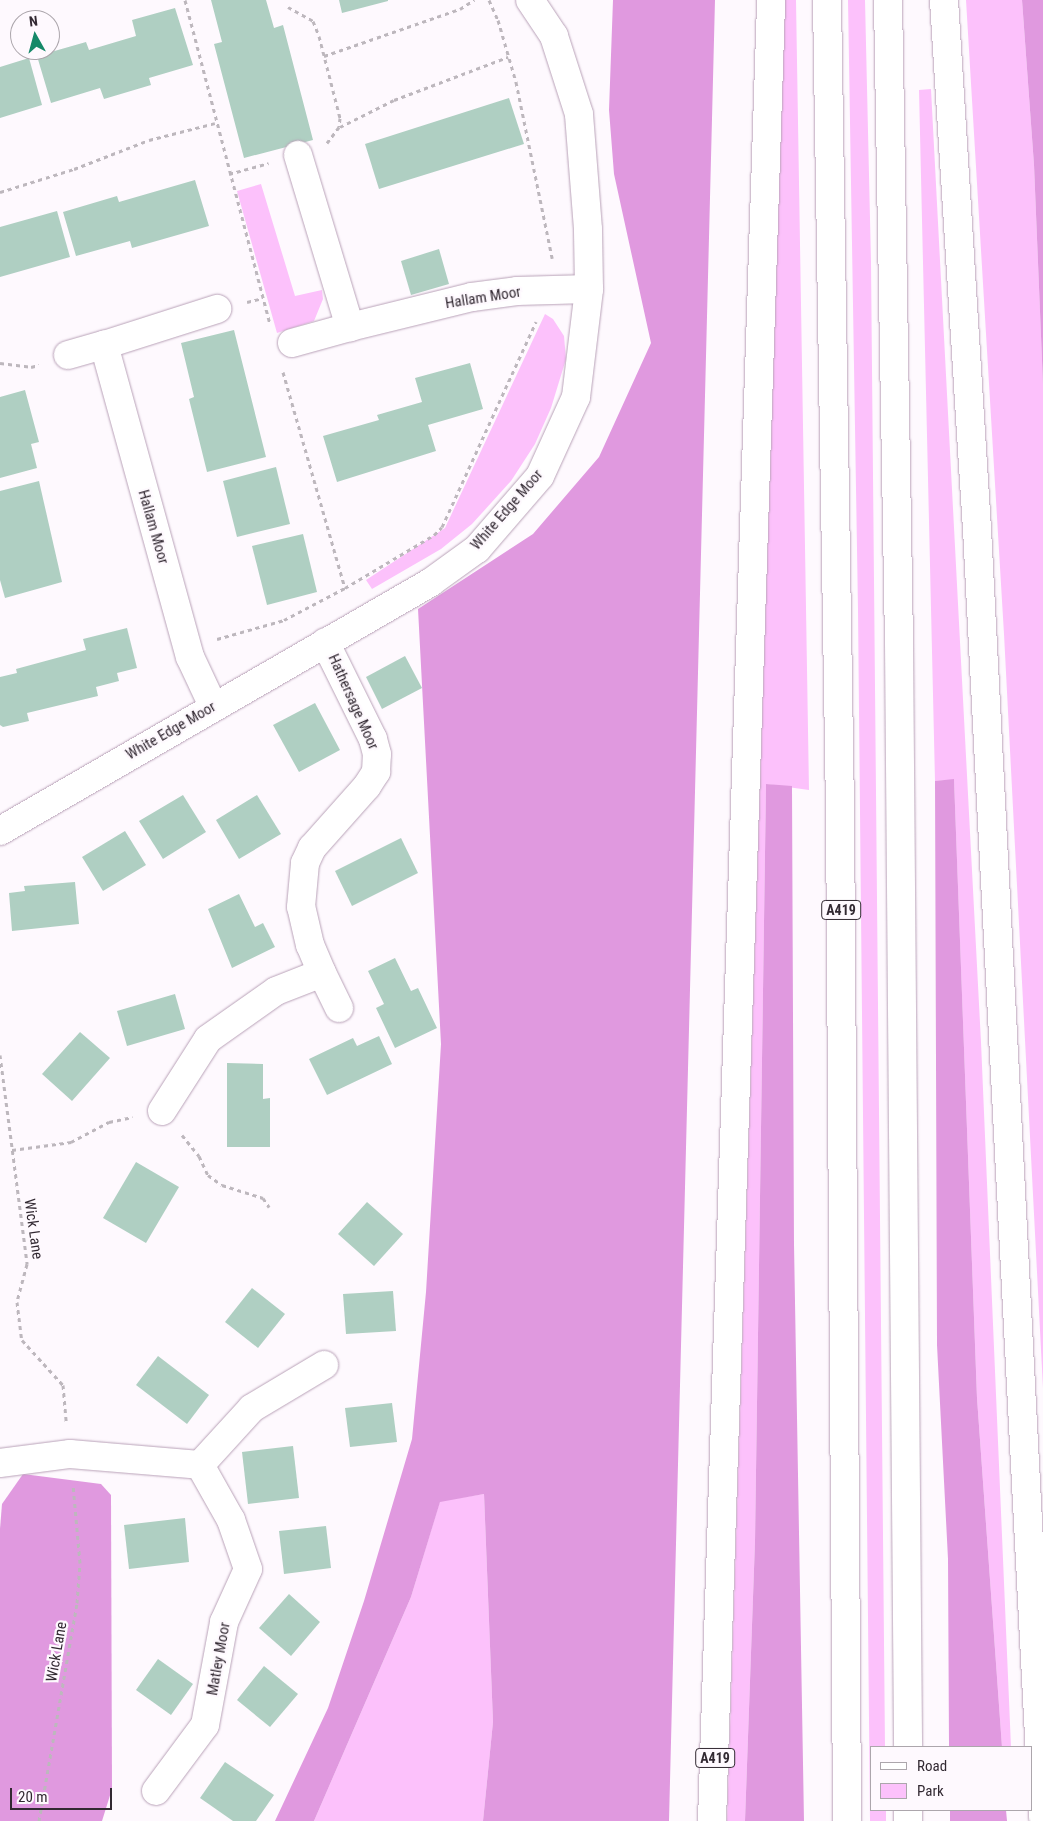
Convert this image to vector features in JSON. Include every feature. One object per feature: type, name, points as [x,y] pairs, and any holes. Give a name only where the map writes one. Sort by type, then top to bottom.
[{"type":"main road","name":"White Edge Moor","points":[[0,831],[213,706],[431,582],[477,549],[540,476],[576,397],[589,288],[584,153],[580,114],[554,36],[530,0]]},
{"type":"main road","name":"A419","points":[[712,1821],[771,0]]},
{"type":"main road","name":"A419","points":[[827,0],[840,809],[847,1821]]},
{"type":"main road","points":[[888,0],[900,682],[908,1746]]},
{"type":"main road","points":[[944,0],[978,529],[1007,1159],[1043,1816]]},
{"type":"main road","points":[[298,156],[350,326]]},
{"type":"main road","name":"Hallam Moor","points":[[282,347],[350,326],[472,297],[543,290],[589,288]]},
{"type":"main road","points":[[68,355],[217,309]]},
{"type":"main road","name":"Hallam Moor","points":[[104,345],[187,647],[213,706]]},
{"type":"main road","name":"Hathersage Moor","points":[[325,642],[373,739],[377,754],[376,772],[367,786],[312,848],[305,863],[301,907],[310,946],[339,1008]]},
{"type":"main road","points":[[162,1111],[208,1039],[276,991],[322,973]]},
{"type":"main road","points":[[0,1463],[70,1454],[200,1465],[252,1408],[324,1365]]},
{"type":"main road","name":"Matley Moor","points":[[156,1791],[205,1725],[224,1622],[248,1569],[231,1520],[200,1465]]},
{"type":"path","points":[[185,0],[214,122],[282,347],[345,588]]},
{"type":"path","points":[[324,56],[460,10],[474,0]]},
{"type":"path","points":[[187,647],[284,620],[345,588],[442,527],[528,344],[540,314],[552,249],[508,56],[489,0]]},
{"type":"path","points":[[229,174],[298,156],[333,138],[339,127],[340,118],[313,21],[288,7]]},
{"type":"path","points":[[339,127],[394,100],[508,56]]},
{"type":"path","points":[[0,192],[74,169],[149,140],[214,122]]},
{"type":"path","points":[[0,363],[31,367],[68,355]]},
{"type":"path","name":"Wick Lane","points":[[0,1055],[28,1264],[17,1302],[22,1340],[63,1385],[66,1420]]},
{"type":"path","points":[[12,1150],[71,1142],[109,1122],[162,1111],[199,1156],[208,1175],[222,1185],[263,1198],[269,1208]]},
{"type":"path","name":"Wick Lane","points":[[39,1821],[77,1603],[80,1563],[73,1486]]},
{"type":"green space","points":[[785,0],[796,0],[809,790],[766,784],[755,1541],[745,1821],[727,1821]]},
{"type":"green space","points":[[848,0],[865,0],[871,262],[885,1746],[870,1746],[870,1811],[886,1811],[886,1821],[870,1821],[858,610]]},
{"type":"green space","points":[[966,0],[1022,0],[1034,165],[1043,385],[1043,1388],[1004,634]]},
{"type":"green space","points":[[931,89],[981,1042],[1011,1746],[1002,1746],[977,1398],[954,780],[935,781],[919,90]]},
{"type":"green space","points":[[261,184],[295,296],[322,290],[323,299],[314,321],[277,333],[237,191]]},
{"type":"green space","points":[[545,314],[553,319],[564,336],[566,359],[551,408],[535,444],[511,481],[472,524],[441,549],[372,589],[366,580],[445,528]]},
{"type":"green space","points":[[484,1494],[493,1722],[483,1821],[314,1821],[411,1597],[440,1501]]},
{"type":"shaded area","points":[[613,0],[715,0],[669,1821],[483,1821],[493,1722],[484,1494],[440,1502],[411,1597],[314,1821],[275,1821],[328,1708],[364,1601],[412,1439],[426,1292],[441,1044],[418,609],[533,534],[599,457],[651,343],[614,174],[609,110]]},
{"type":"shaded area","points":[[1022,0],[1043,0],[1043,385],[1034,165]]},
{"type":"shaded area","points":[[954,779],[977,1398],[1002,1746],[949,1746],[948,1559],[937,1345],[935,781]]},
{"type":"shaded area","points":[[766,784],[792,786],[794,1244],[804,1821],[745,1821],[755,1541]]},
{"type":"shaded area","points":[[23,1474],[101,1484],[111,1495],[112,1789],[102,1821],[0,1821],[0,1529],[2,1504]]},
{"type":"shaded area","points":[[950,1811],[1006,1811],[1007,1821],[950,1821]]},
{"type":"building","points":[[211,0],[266,0],[274,28],[283,25],[313,140],[244,158],[214,44],[222,42]]},
{"type":"building","points":[[339,0],[388,0],[388,1],[342,13]]},
{"type":"building","points":[[175,8],[193,65],[149,78],[151,85],[104,99],[100,88],[51,103],[38,60],[60,60],[60,49],[86,42],[89,50],[136,36],[132,20]]},
{"type":"building","points":[[23,60],[30,60],[42,105],[0,118],[0,67]]},
{"type":"building","points":[[509,98],[524,144],[379,189],[365,144]]},
{"type":"building","points":[[195,180],[209,226],[132,248],[130,241],[76,256],[63,212],[117,196],[119,202]]},
{"type":"building","points":[[57,211],[70,257],[0,277],[0,227]]},
{"type":"building","points":[[439,249],[449,284],[411,295],[401,261]]},
{"type":"building","points":[[234,330],[266,457],[207,472],[189,399],[194,397],[181,343]]},
{"type":"building","points":[[470,363],[483,409],[428,425],[436,451],[337,482],[323,436],[379,420],[377,415],[422,402],[415,378]]},
{"type":"building","points":[[25,390],[39,442],[31,444],[37,468],[0,478],[0,397]]},
{"type":"building","points":[[276,467],[290,524],[237,537],[223,481]]},
{"type":"building","points":[[39,481],[62,582],[5,598],[0,580],[0,491]]},
{"type":"building","points":[[303,534],[317,592],[267,605],[252,546]]},
{"type":"building","points":[[127,628],[137,668],[117,673],[119,681],[96,687],[98,696],[27,713],[29,721],[3,727],[0,725],[0,677],[17,673],[16,669],[86,650],[83,639]]},
{"type":"building","points":[[405,656],[422,688],[382,709],[366,677]]},
{"type":"building","points":[[315,703],[340,750],[299,772],[273,725]]},
{"type":"building","points":[[183,795],[206,832],[163,859],[139,821]]},
{"type":"building","points":[[257,795],[281,834],[239,859],[216,820]]},
{"type":"building","points":[[125,831],[146,865],[103,891],[82,857]]},
{"type":"building","points":[[401,838],[418,873],[352,906],[335,871]]},
{"type":"building","points":[[75,882],[79,924],[12,931],[9,893],[25,891],[24,886]]},
{"type":"building","points":[[239,894],[255,927],[263,923],[275,947],[232,968],[208,909]]},
{"type":"building","points":[[395,958],[411,991],[418,988],[437,1028],[395,1048],[376,1008],[384,1004],[368,971]]},
{"type":"building","points":[[175,994],[185,1029],[127,1046],[117,1011]]},
{"type":"building","points":[[80,1032],[110,1058],[72,1101],[42,1074]]},
{"type":"building","points":[[379,1036],[392,1064],[327,1095],[309,1059],[353,1038],[357,1046]]},
{"type":"building","points":[[227,1063],[263,1064],[263,1099],[270,1098],[270,1147],[227,1147]]},
{"type":"building","points":[[136,1162],[179,1187],[146,1243],[103,1218]]},
{"type":"building","points":[[367,1202],[403,1234],[374,1266],[338,1234]]},
{"type":"building","points":[[252,1288],[285,1314],[258,1348],[225,1322]]},
{"type":"building","points":[[393,1291],[396,1331],[346,1334],[343,1294]]},
{"type":"building","points":[[158,1356],[209,1395],[187,1424],[136,1385]]},
{"type":"building","points":[[392,1403],[397,1442],[350,1447],[345,1408]]},
{"type":"building","points":[[293,1446],[299,1498],[248,1504],[242,1452]]},
{"type":"building","points":[[185,1518],[189,1562],[129,1569],[124,1525]]},
{"type":"building","points":[[326,1526],[331,1568],[284,1574],[279,1531]]},
{"type":"building","points":[[289,1594],[320,1622],[291,1656],[259,1628]]},
{"type":"building","points":[[158,1659],[193,1684],[171,1715],[136,1690]]},
{"type":"building","points":[[264,1666],[298,1694],[270,1727],[237,1700]]},
{"type":"building","points":[[225,1762],[274,1795],[256,1821],[233,1821],[200,1798]]}]
